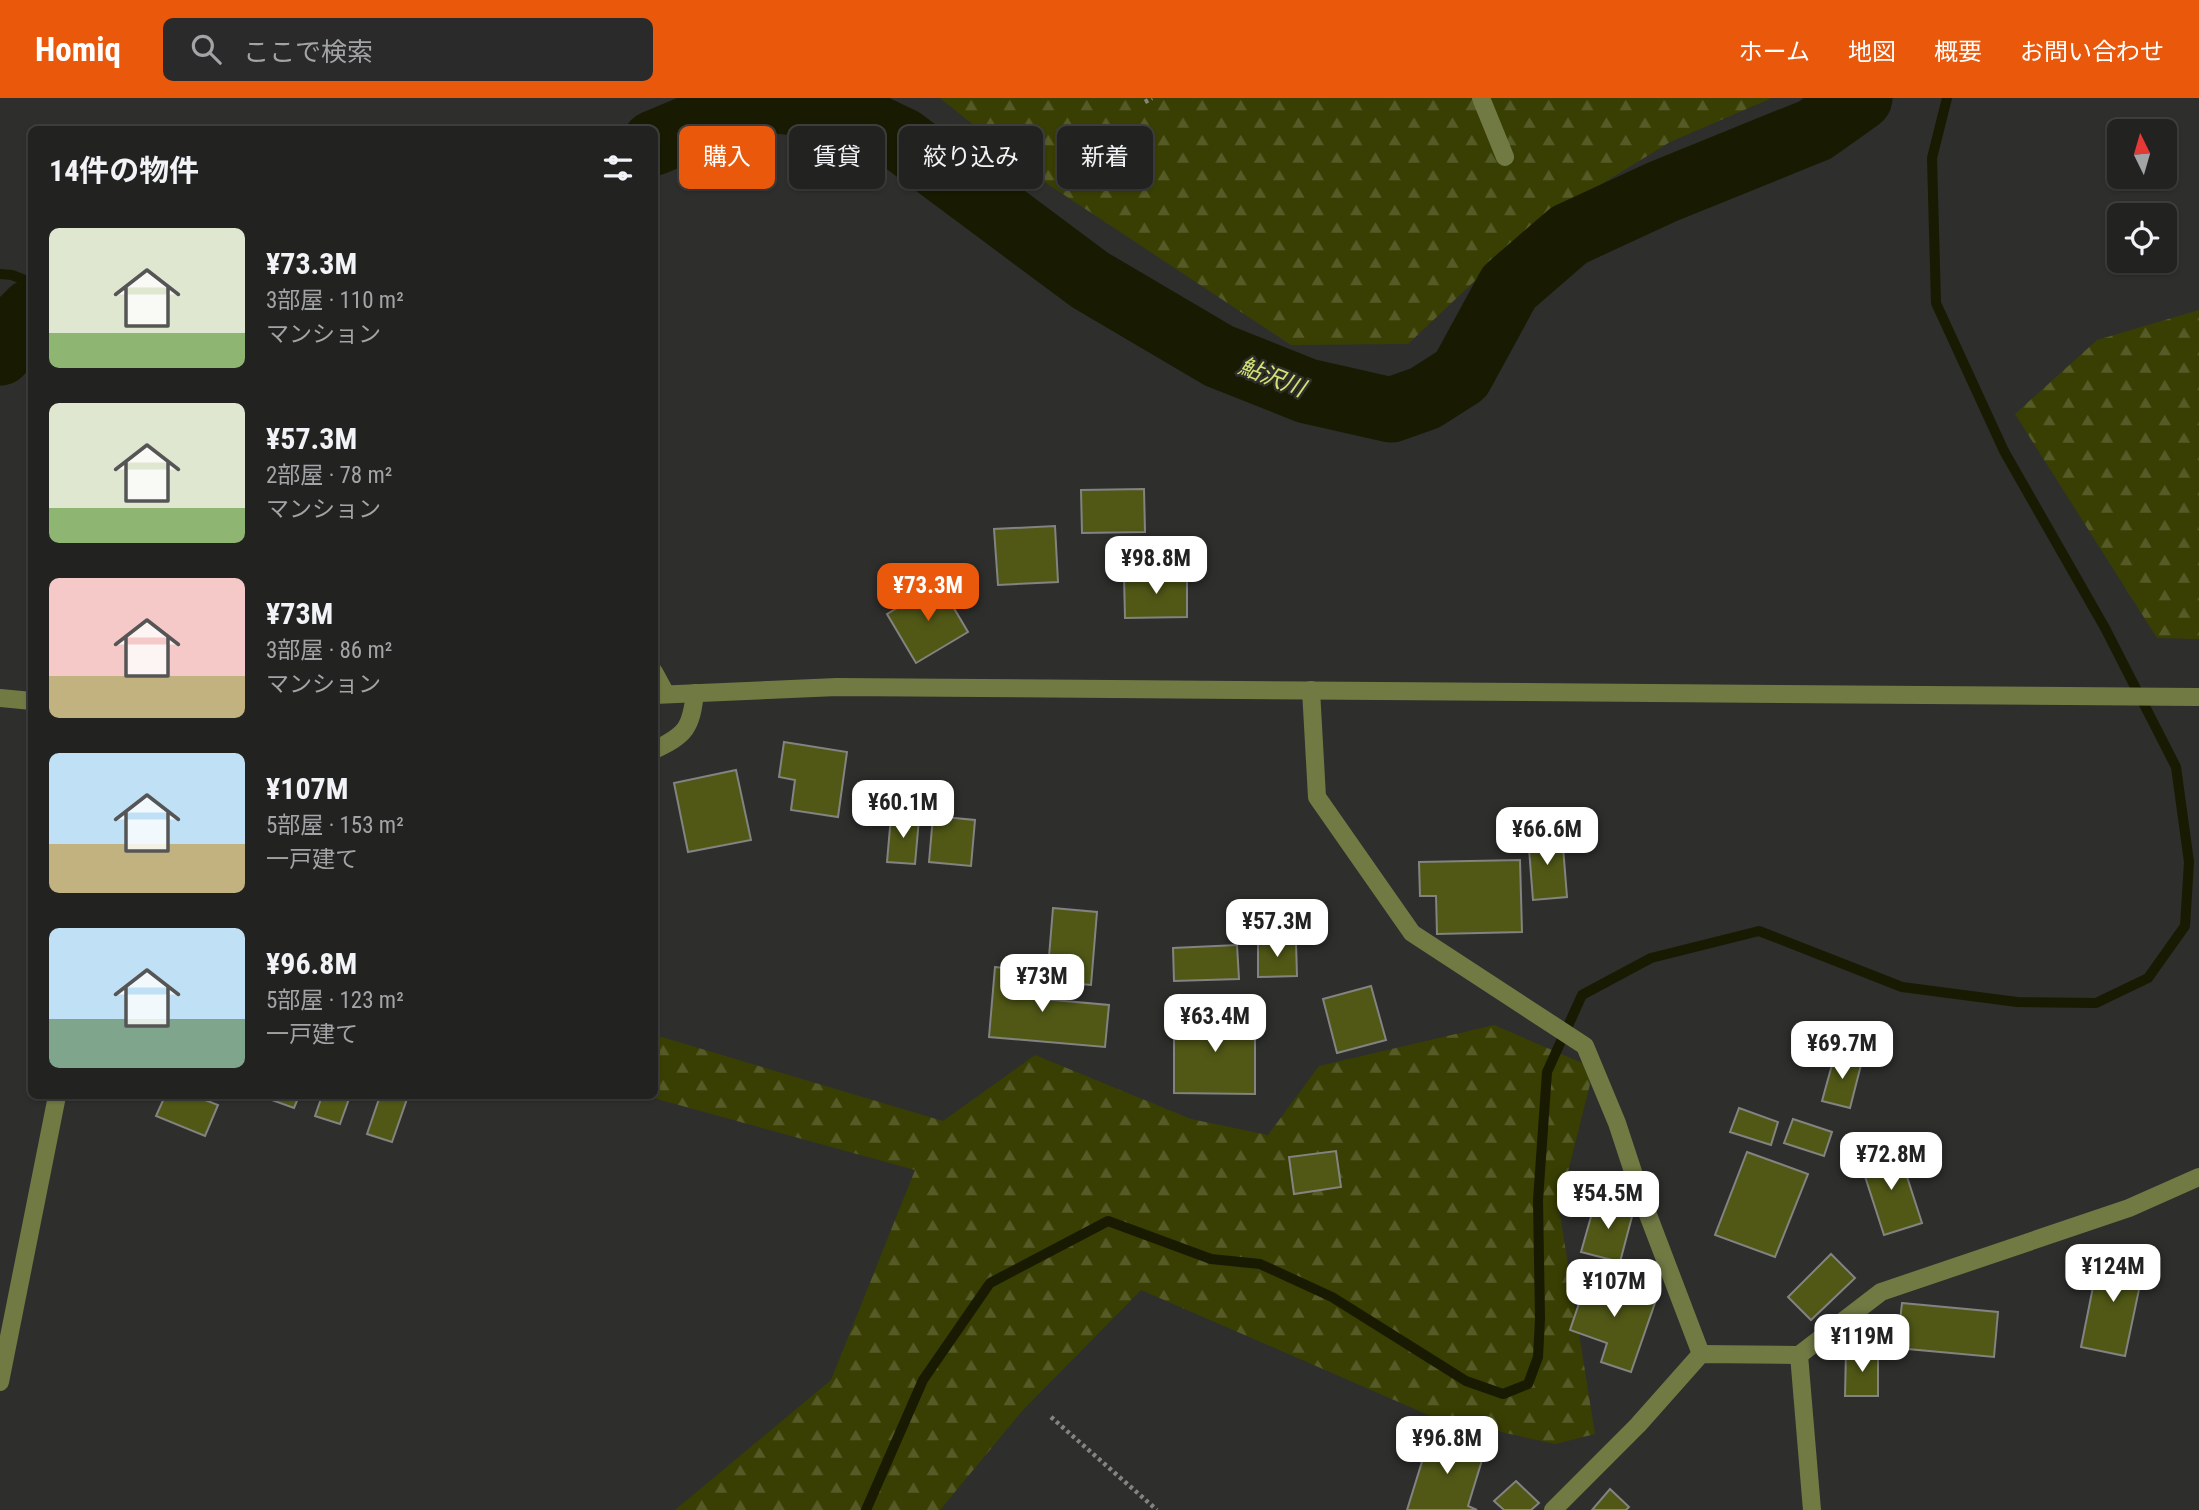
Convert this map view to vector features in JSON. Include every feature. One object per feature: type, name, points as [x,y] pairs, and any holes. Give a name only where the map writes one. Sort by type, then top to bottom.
[{"type":"street","points":[[1481,98],[1505,157]]},
{"type":"street","points":[[660,694],[837,687],[2199,697]]},
{"type":"street","points":[[1311,690],[1317,797],[1412,933],[1585,1046],[1617,1123],[1642,1199],[1701,1354]]},
{"type":"street","points":[[658,748],[679,738],[692,715],[695,693]]},
{"type":"street","points":[[0,698],[28,701]]},
{"type":"street","points":[[0,1382],[56,1099]]},
{"type":"street","points":[[1553,1510],[1638,1425],[1701,1354],[1799,1355],[1881,1292],[2129,1208],[2199,1177]]},
{"type":"street","points":[[1799,1355],[1812,1510]]},
{"type":"path","points":[[1145,102],[1153,98]]},
{"type":"path","points":[[1051,1417],[1157,1510]]},
{"type":"green space","points":[[940,98],[1772,98],[1670,142],[1533,226],[1408,344],[1291,345],[1043,181],[1043,126],[975,126]]},
{"type":"green space","points":[[2199,310],[2199,639],[2157,638],[2015,414],[2097,340]]},
{"type":"green space","points":[[1494,1025],[1594,1068],[1559,1208],[1595,1434],[1555,1444],[1433,1417],[1141,1290],[1023,1410],[940,1510],[675,1510],[831,1380],[915,1170],[657,1099],[658,1036],[943,1121],[1035,1055],[1191,1119],[1268,1135],[1319,1066]]},
{"type":"building","points":[[1144,489],[1145,532],[1082,533],[1081,490]]},
{"type":"building","points":[[1055,526],[1058,582],[998,585],[994,529]]},
{"type":"building","points":[[1187,575],[1187,617],[1125,618],[1124,576]]},
{"type":"building","points":[[939,583],[968,632],[916,663],[887,614]]},
{"type":"building","points":[[784,742],[847,752],[838,817],[791,810],[795,780],[779,777]]},
{"type":"building","points":[[736,770],[751,840],[688,852],[674,783]]},
{"type":"building","points":[[891,816],[919,819],[915,864],[887,862]]},
{"type":"building","points":[[933,816],[975,820],[971,866],[929,862]]},
{"type":"building","points":[[1562,834],[1567,897],[1533,900],[1528,836]]},
{"type":"building","points":[[1520,860],[1522,932],[1437,934],[1436,896],[1420,896],[1419,862]]},
{"type":"building","points":[[1053,908],[1097,912],[1091,985],[1047,981]]},
{"type":"building","points":[[1258,942],[1296,942],[1297,976],[1258,977]]},
{"type":"building","points":[[1237,945],[1239,979],[1174,981],[1173,948]]},
{"type":"building","points":[[995,967],[1035,971],[1032,998],[1109,1005],[1105,1047],[989,1037]]},
{"type":"building","points":[[1371,986],[1386,1040],[1337,1053],[1323,999]]},
{"type":"building","points":[[1174,1015],[1255,1015],[1255,1094],[1174,1093]]},
{"type":"building","points":[[1835,1054],[1862,1061],[1850,1108],[1822,1101]]},
{"type":"building","points":[[164,1099],[203,1099],[218,1105],[205,1136],[156,1116]]},
{"type":"building","points":[[269,1099],[298,1099],[294,1108]]},
{"type":"building","points":[[321,1099],[349,1099],[340,1124],[315,1116]]},
{"type":"building","points":[[379,1099],[407,1099],[392,1142],[367,1134]]},
{"type":"building","points":[[1739,1108],[1778,1122],[1771,1145],[1730,1132]]},
{"type":"building","points":[[1793,1119],[1832,1132],[1824,1156],[1784,1143]]},
{"type":"building","points":[[1898,1149],[1922,1223],[1884,1235],[1860,1161]]},
{"type":"building","points":[[1336,1151],[1341,1187],[1294,1194],[1289,1157]]},
{"type":"building","points":[[1747,1152],[1808,1174],[1775,1257],[1715,1235]]},
{"type":"building","points":[[1596,1199],[1634,1209],[1620,1262],[1581,1252]]},
{"type":"building","points":[[2100,1252],[2145,1261],[2125,1356],[2081,1347]]},
{"type":"building","points":[[1831,1254],[1855,1278],[1811,1320],[1788,1297]]},
{"type":"building","points":[[1589,1274],[1657,1297],[1631,1372],[1601,1362],[1607,1343],[1570,1330]]},
{"type":"building","points":[[1902,1303],[1998,1312],[1994,1357],[1897,1348]]},
{"type":"building","points":[[1846,1351],[1878,1351],[1878,1396],[1845,1396]]},
{"type":"building","points":[[1430,1436],[1486,1447],[1468,1506],[1477,1510],[1407,1510]]},
{"type":"building","points":[[1516,1481],[1539,1503],[1531,1510],[1504,1510],[1494,1501]]},
{"type":"building","points":[[1610,1489],[1629,1507],[1626,1510],[1592,1510]]},
{"type":"waterway","name":"鮎沢川","points":[[658,141],[764,100],[831,106],[902,140],[1090,280],[1219,356],[1307,391],[1391,410],[1425,398],[1461,375],[1509,287],[1569,235],[1662,192],[1815,130],[1860,98]]},
{"type":"waterway","points":[[866,1510],[923,1380],[990,1283],[1108,1221],[1211,1259],[1260,1264],[1332,1297],[1466,1381],[1503,1394],[1528,1384],[1538,1357],[1538,1200],[1547,1072],[1582,995],[1651,958],[1759,931],[1902,987],[2017,1002],[2096,1003],[2148,978],[2185,926],[2189,862],[2176,767],[2105,628],[2004,451],[1936,303],[1932,158],[1947,98]]},
{"type":"waterway","points":[[0,274],[28,281]]},
{"type":"waterway","name":"鮎沢川","points":[[0,353],[28,315]]}]
